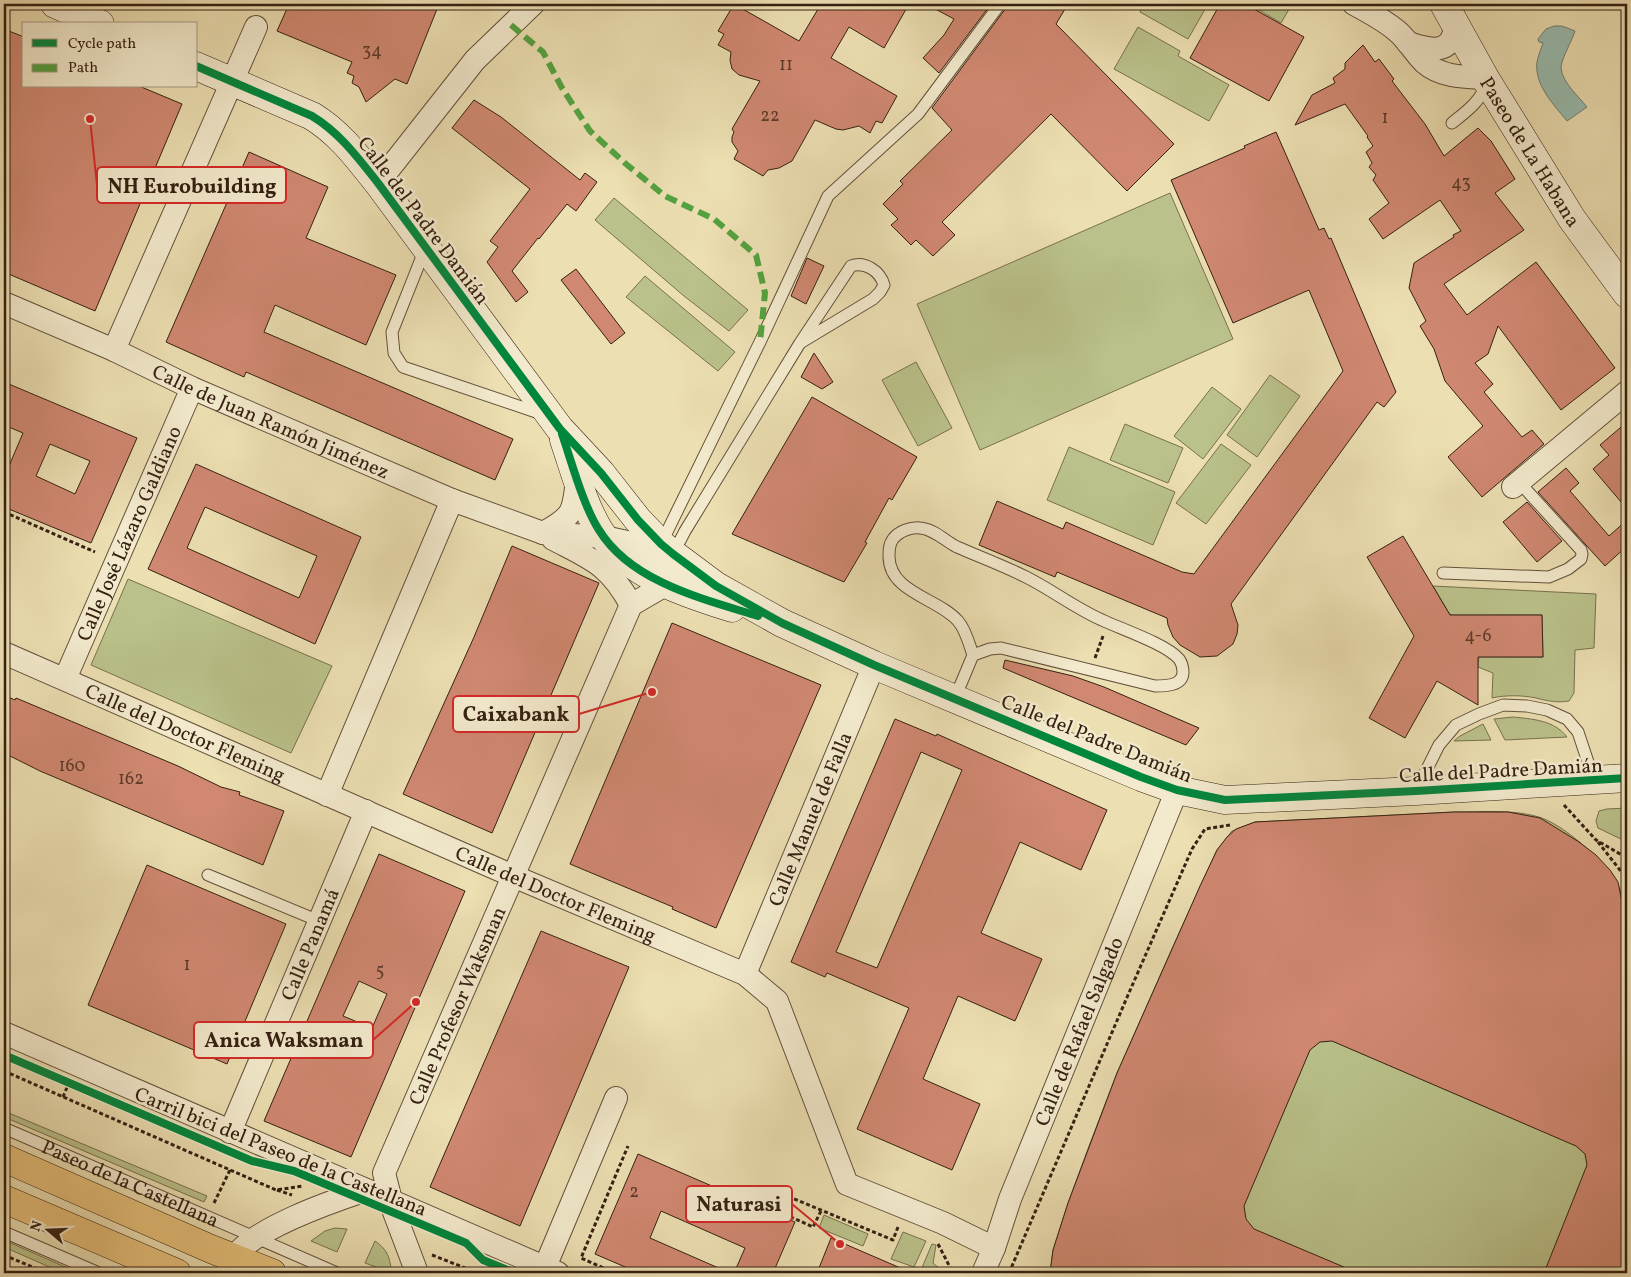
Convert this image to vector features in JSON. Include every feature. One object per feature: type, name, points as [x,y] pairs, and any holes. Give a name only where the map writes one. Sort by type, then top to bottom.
[{"type":"highway","name":"Paseo de la Castellana","points":[[4,1158],[230,1266],[272,1273]]},
{"type":"highway","points":[[4,1199],[178,1273]]},
{"type":"street","points":[[55,4],[96,22]]},
{"type":"street","points":[[378,183],[475,60],[533,4]]},
{"type":"street","points":[[1354,4],[1383,20],[1398,31],[1426,64],[1435,70],[1448,75],[1486,80]]},
{"type":"street","points":[[1408,43],[1430,49],[1438,49],[1446,45],[1452,39],[1449,15]]},
{"type":"street","name":"Paseo de La Habana","points":[[1449,15],[1486,80],[1572,219],[1627,294]]},
{"type":"street","points":[[114,350],[256,27]]},
{"type":"street","name":"Calle del Padre Damián","points":[[198,67],[312,116],[326,124],[350,148],[556,423],[601,473],[638,520],[667,549],[716,586]]},
{"type":"street","name":"Calle de Juan Ramón Jiménez","points":[[4,303],[114,350],[192,388],[452,500],[543,533]]},
{"type":"street","name":"Calle José Lázaro Galdiano","points":[[65,679],[192,388]]},
{"type":"street","points":[[1516,484],[1627,392]]},
{"type":"street","name":"Calle del Padre Damián","points":[[556,423],[593,518],[604,537],[621,556],[634,566],[667,584],[712,602],[782,623]]},
{"type":"street","name":"Calle del Padre Damián","points":[[543,533],[563,522],[569,514],[575,498],[577,477]]},
{"type":"street","points":[[327,795],[452,500]]},
{"type":"street","points":[[543,533],[590,558],[605,569],[622,588],[631,605],[667,584]]},
{"type":"street","name":"Calle del Padre Damián","points":[[543,533],[604,537],[635,545],[683,571],[716,586],[782,623],[874,665],[1141,777],[1177,790],[1225,800],[1627,778]]},
{"type":"street","name":"Calle Profesor Waksman","points":[[389,1199],[384,1173],[631,605]]},
{"type":"street","name":"Calle del Doctor Fleming","points":[[4,653],[513,876],[745,974],[777,1001],[848,1184],[943,1223],[994,1248]]},
{"type":"street","name":"Calle Manuel de Falla","points":[[745,974],[874,665]]},
{"type":"street","name":"Calle de Rafael Salgado","points":[[983,1273],[994,1248],[1014,1190],[1177,790]]},
{"type":"street","name":"Calle Panamá","points":[[230,1132],[366,811]]},
{"type":"street","points":[[4,1034],[552,1270],[616,1098]]},
{"type":"street","points":[[230,1266],[256,1236],[321,1206],[366,1190]]},
{"type":"street","points":[[389,1199],[417,1273]]},
{"type":"lane","points":[[667,549],[828,196],[918,114],[1000,4]]},
{"type":"lane","points":[[1452,123],[1480,99],[1486,80]]},
{"type":"lane","points":[[426,248],[392,332],[394,353],[403,367],[556,423]]},
{"type":"lane","points":[[667,549],[800,342],[851,266],[857,264],[866,265],[876,272],[884,286],[873,299],[800,342]]},
{"type":"lane","points":[[1443,573],[1549,577],[1568,569],[1581,559],[1581,550],[1516,484]]},
{"type":"lane","points":[[955,698],[973,656],[959,622],[943,608],[902,585],[893,574],[889,562],[889,549],[893,539],[908,529],[921,528],[935,533],[955,546],[1027,577],[1089,614],[1168,650],[1179,660],[1183,668],[1183,677],[1170,686],[1155,686],[1001,648],[990,649],[973,656]]},
{"type":"lane","points":[[1416,791],[1439,745],[1456,726],[1478,714],[1503,706],[1527,706],[1547,710],[1567,719],[1578,732],[1594,780]]},
{"type":"lane","points":[[208,875],[319,921]]},
{"type":"lane","name":"Paseo de la Castellana","points":[[4,1128],[256,1236],[337,1273]]},
{"type":"lane","points":[[4,1232],[99,1273]]},
{"type":"path","points":[[4,512],[95,552]]},
{"type":"path","points":[[1090,670],[1108,623]]},
{"type":"path","points":[[1564,805],[1596,840],[1627,879]]},
{"type":"path","points":[[1009,1273],[1192,849],[1205,829],[1233,824]]},
{"type":"path","points":[[1596,840],[1627,858]]},
{"type":"path","points":[[4,1072],[276,1190],[319,1184],[324,1172]]},
{"type":"path","points":[[61,1079],[78,1086]]},
{"type":"path","points":[[63,1097],[68,1085]]},
{"type":"path","points":[[615,1273],[581,1258],[628,1146]]},
{"type":"path","points":[[821,1211],[813,1227],[768,1207],[776,1191],[893,1240],[899,1225]]},
{"type":"path","points":[[935,1239],[953,1273]]},
{"type":"path","points":[[426,1252],[478,1273]]},
{"type":"path","points":[[4,1255],[47,1273]]},
{"type":"green space","points":[[1144,4],[1208,4],[1188,39],[1140,12]]},
{"type":"green space","points":[[1249,4],[1292,4],[1281,23]]},
{"type":"green space","points":[[1138,27],[1180,51],[1178,56],[1229,85],[1209,121],[1114,69]]},
{"type":"green space","points":[[1170,193],[1233,339],[980,450],[917,304]]},
{"type":"green space","points":[[614,198],[748,310],[729,331],[684,296],[595,220]]},
{"type":"green space","points":[[645,276],[735,352],[718,371],[626,297]]},
{"type":"green space","points":[[916,362],[952,428],[918,446],[882,380]]},
{"type":"green space","points":[[1270,375],[1300,396],[1257,457],[1227,435]]},
{"type":"green space","points":[[1212,387],[1241,409],[1203,459],[1174,436]]},
{"type":"green space","points":[[1125,424],[1183,448],[1168,483],[1110,460]]},
{"type":"green space","points":[[1221,444],[1251,465],[1206,524],[1176,503]]},
{"type":"green space","points":[[1069,447],[1175,492],[1153,545],[1047,500]]},
{"type":"green space","points":[[128,579],[332,666],[291,753],[91,665]]},
{"type":"green space","points":[[1433,586],[1596,594],[1594,648],[1575,650],[1574,693],[1569,701],[1560,702],[1519,696],[1492,698],[1493,673],[1478,667],[1479,657],[1543,657],[1542,615],[1452,615]]},
{"type":"green space","points":[[1513,717],[1542,721],[1556,727],[1567,737],[1505,740],[1494,719]]},
{"type":"green space","points":[[1483,724],[1491,740],[1454,741],[1460,736]]},
{"type":"green space","points":[[1627,808],[1627,842],[1598,828],[1596,821],[1599,811]]},
{"type":"green space","points":[[1454,812],[1529,814],[1549,821],[1571,835],[1592,853],[1610,872],[1619,887],[1627,909],[1627,1273],[1050,1273],[1053,1250],[1068,1203],[1117,1073],[1217,850],[1232,831],[1255,822]]},
{"type":"green space","points":[[4,1111],[207,1196],[204,1202],[4,1117]]},
{"type":"green space","points":[[824,1215],[868,1234],[863,1246],[819,1228]]},
{"type":"green space","points":[[335,1228],[347,1229],[337,1252],[311,1241],[325,1231]]},
{"type":"green space","points":[[903,1232],[926,1241],[914,1267],[891,1259]]},
{"type":"green space","points":[[4,1240],[79,1273],[63,1273],[4,1247]]},
{"type":"green space","points":[[375,1241],[388,1255],[392,1273],[365,1263]]},
{"type":"green space","points":[[932,1244],[936,1245],[933,1263],[941,1270],[940,1273],[929,1273],[921,1270]]},
{"type":"shaded area","points":[[1562,26],[1575,31],[1561,68],[1564,79],[1587,107],[1567,121],[1546,94],[1537,70],[1537,60],[1543,43],[1539,42],[1538,39],[1546,29]]},
{"type":"building","points":[[289,4],[305,9],[308,4],[439,4],[407,84],[395,79],[366,102],[359,87],[352,83],[354,76],[347,73],[352,62],[277,31]]},
{"type":"building","points":[[734,4],[799,41],[821,4],[909,4],[884,48],[849,27],[831,58],[897,96],[882,123],[876,121],[870,133],[859,126],[843,130],[815,120],[792,161],[779,168],[768,170],[763,176],[734,159],[738,151],[732,142],[734,132],[732,129],[760,81],[739,75],[732,69],[731,52],[718,45],[724,34],[718,31]]},
{"type":"building","points":[[926,4],[991,4],[939,73],[923,58],[944,35],[954,19]]},
{"type":"building","points":[[1007,4],[1068,4],[1056,24],[1174,144],[1127,191],[1051,114],[942,222],[955,235],[933,256],[916,240],[911,245],[891,225],[898,219],[883,204],[903,184],[900,181],[952,130],[932,108],[1006,8]]},
{"type":"building","points":[[1220,4],[1245,4],[1304,37],[1269,101],[1190,58]]},
{"type":"building","points":[[4,29],[22,36],[22,88],[144,88],[182,104],[95,311],[4,272]]},
{"type":"building","points":[[1363,45],[1375,62],[1379,59],[1394,79],[1392,81],[1425,124],[1444,156],[1478,128],[1491,141],[1515,179],[1495,193],[1524,230],[1444,284],[1467,315],[1536,262],[1615,368],[1561,410],[1498,326],[1488,354],[1475,363],[1493,384],[1484,392],[1522,437],[1532,430],[1544,444],[1482,497],[1448,457],[1483,426],[1445,381],[1434,349],[1420,326],[1426,321],[1409,288],[1414,263],[1461,231],[1440,200],[1383,239],[1369,219],[1389,203],[1373,180],[1376,175],[1369,167],[1372,163],[1366,152],[1373,146],[1345,104],[1295,125],[1312,95],[1335,83],[1333,78],[1345,69],[1345,63]]},
{"type":"building","points":[[474,100],[501,117],[580,180],[585,173],[597,182],[576,211],[567,204],[512,271],[528,292],[516,302],[487,262],[498,247],[490,241],[530,189],[452,128]]},
{"type":"building","points":[[1276,132],[1319,230],[1324,228],[1329,239],[1331,238],[1396,392],[1384,407],[1377,402],[1231,604],[1238,625],[1233,644],[1217,656],[1200,657],[1180,645],[1173,637],[1167,618],[1057,572],[1055,577],[979,545],[997,501],[1063,529],[1066,522],[1182,572],[1194,574],[1343,371],[1309,290],[1233,323],[1171,180],[1245,148],[1244,146]]},
{"type":"building","points":[[249,152],[328,187],[306,238],[396,275],[366,345],[275,305],[264,332],[513,439],[495,480],[246,372],[244,377],[166,342]]},
{"type":"building","points":[[807,258],[824,266],[806,304],[791,296]]},
{"type":"building","points":[[576,269],[625,333],[611,344],[561,280]]},
{"type":"building","points":[[814,353],[833,382],[822,389],[801,377]]},
{"type":"building","points":[[4,382],[137,438],[91,543],[4,507],[4,463],[9,466],[23,433],[4,425]],"holes":[[[50,444],[90,461],[75,494],[36,476]]]},
{"type":"building","points":[[812,397],[917,457],[892,500],[889,498],[865,542],[867,543],[844,582],[732,534]]},
{"type":"building","points":[[1627,422],[1627,509],[1593,469],[1609,455],[1600,445]]},
{"type":"building","points":[[196,464],[361,537],[315,644],[148,569]],"holes":[[[205,507],[317,556],[299,598],[187,548]]]},
{"type":"building","points":[[1566,468],[1579,483],[1570,491],[1609,536],[1627,520],[1627,546],[1605,566],[1538,492]]},
{"type":"building","points":[[1527,502],[1562,541],[1537,562],[1503,522]]},
{"type":"building","points":[[1403,536],[1450,615],[1542,615],[1543,657],[1478,657],[1478,705],[1437,681],[1405,738],[1369,718],[1414,636],[1367,557]]},
{"type":"building","points":[[512,546],[599,583],[492,833],[403,794],[474,637]]},
{"type":"building","points":[[672,623],[821,685],[716,928],[672,909],[673,907],[570,864]]},
{"type":"building","points":[[1005,660],[1073,676],[1104,687],[1199,728],[1186,745],[1003,668]]},
{"type":"building","points":[[4,695],[15,700],[16,698],[178,766],[221,787],[240,792],[239,795],[284,811],[263,865],[40,771],[4,753]]},
{"type":"building","points":[[895,719],[936,736],[937,734],[1107,810],[1081,870],[1020,842],[981,933],[1042,959],[1015,1021],[958,996],[923,1079],[980,1104],[952,1170],[857,1129],[909,1008],[827,973],[825,977],[791,962]],"holes":[[[921,752],[962,770],[877,968],[836,952]]]},
{"type":"building","points":[[1454,812],[1508,812],[1540,818],[1596,855],[1618,882],[1622,902],[1627,909],[1627,1273],[1544,1273],[1587,1165],[1585,1154],[1576,1146],[1332,1041],[1320,1042],[1310,1050],[1244,1206],[1246,1219],[1254,1229],[1358,1273],[1050,1273],[1053,1250],[1068,1203],[1117,1073],[1200,886],[1217,850],[1227,837],[1236,829],[1255,822]]},
{"type":"building","points":[[379,854],[465,891],[351,1157],[264,1121]],"holes":[[[359,981],[387,994],[372,1028],[343,1016]]]},
{"type":"building","points":[[147,865],[286,924],[227,1064],[88,1005]]},
{"type":"building","points":[[541,931],[629,967],[520,1226],[430,1187]]},
{"type":"building","points":[[638,1154],[795,1222],[773,1273],[734,1273],[745,1248],[661,1211],[650,1238],[730,1273],[639,1273],[595,1254]]},
{"type":"building","points":[[831,1238],[912,1273],[817,1273]]},
{"type":"marked path","points":[[511,25],[543,52],[562,88],[590,131],[665,196],[714,219],[756,255],[765,293],[760,342]]},
{"type":"cycle path","points":[[198,67],[312,116],[340,138],[378,183],[560,429],[601,473],[638,520],[661,544],[716,586],[782,623],[874,665],[1141,777],[1177,790],[1225,800],[1627,778]]},
{"type":"cycle path","points":[[562,434],[588,509],[599,530],[613,548],[649,576],[670,586],[714,603],[758,616]]},
{"type":"cycle path","name":"Carril bici del Paseo de la Castellana","points":[[4,1055],[252,1161],[294,1171],[466,1243],[483,1260],[515,1273]]},
{"type":"place","name":"NH Eurobuilding","points":[[90,119]]},
{"type":"place","name":"Caixabank","points":[[652,692]]},
{"type":"place","name":"Anica Waksman","points":[[416,1002]]},
{"type":"place","name":"Naturasi","points":[[840,1244]]}]
